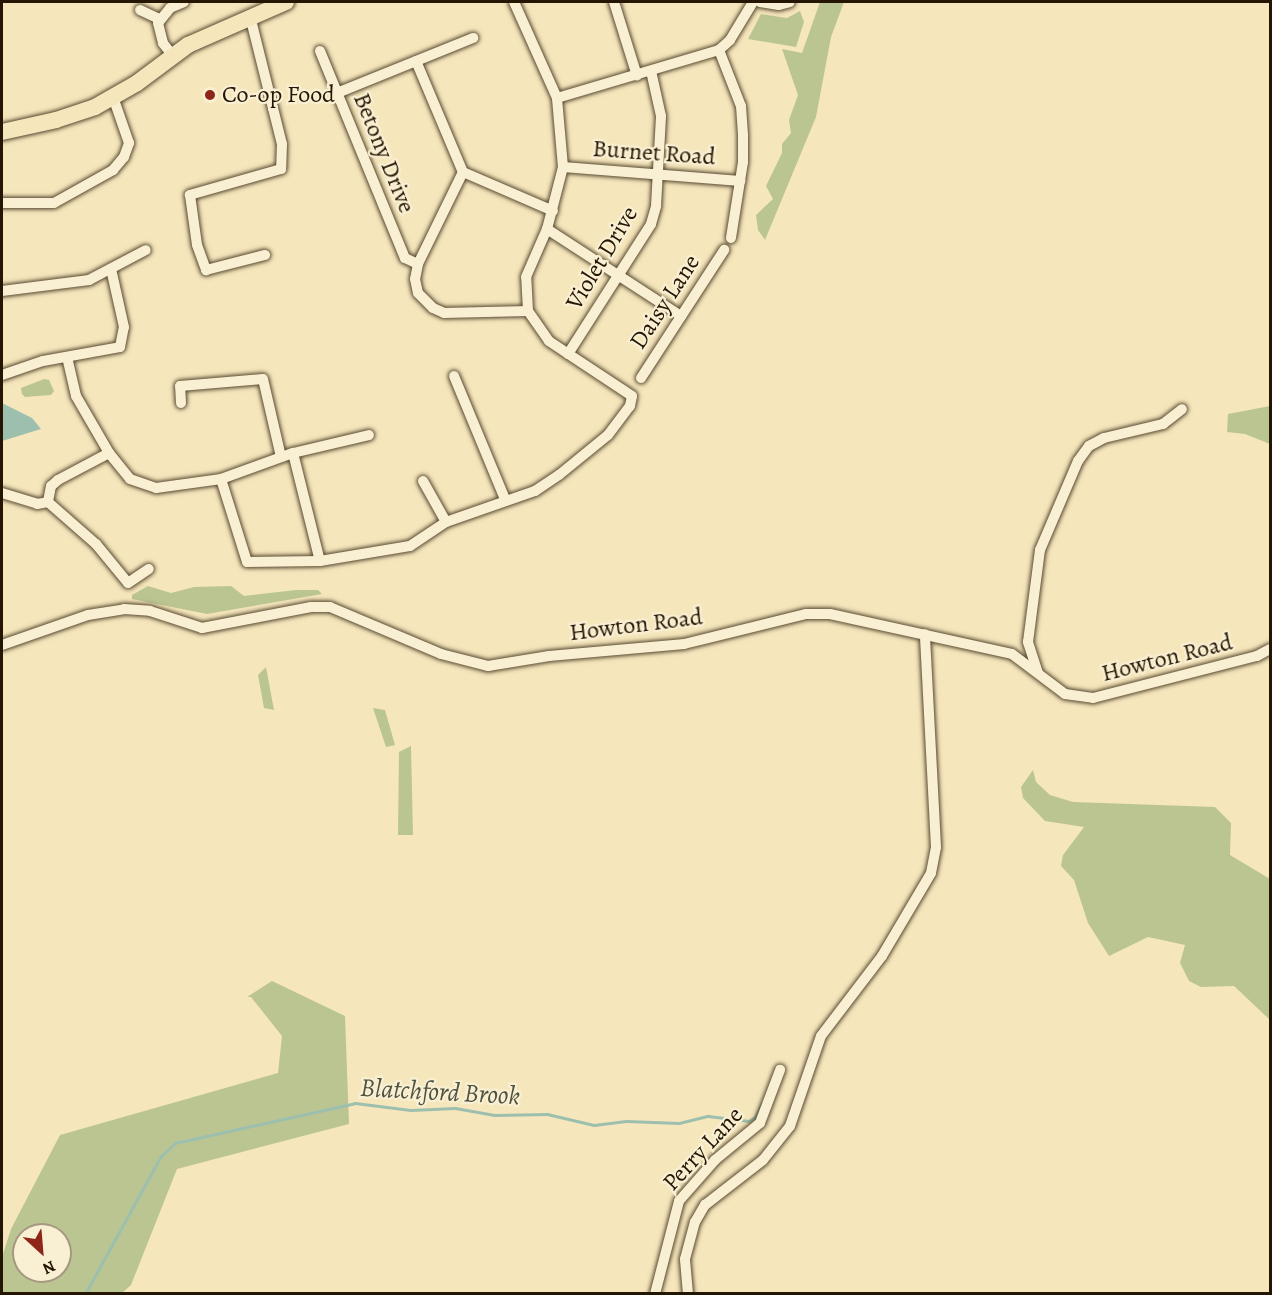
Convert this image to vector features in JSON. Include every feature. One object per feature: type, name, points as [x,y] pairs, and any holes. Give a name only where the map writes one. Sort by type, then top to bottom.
[{"type":"main road","points":[[2,132],[56,120],[113,98],[173,56],[250,16],[285,2]]},
{"type":"street","points":[[159,19],[184,2]]},
{"type":"street","points":[[221,479],[244,560],[320,561],[410,546],[446,522],[505,498],[535,491],[560,475],[608,435],[633,401],[632,396],[549,341],[528,310],[526,276],[547,229],[563,167],[557,98],[514,2]]},
{"type":"street","points":[[614,2],[637,76]]},
{"type":"street","points":[[557,98],[719,50],[730,40],[753,2]]},
{"type":"street","points":[[760,2],[778,5],[790,2]]},
{"type":"street","points":[[140,10],[159,19]]},
{"type":"street","points":[[250,16],[284,160],[281,169],[190,195],[197,245],[206,270],[265,255]]},
{"type":"street","points":[[159,19],[159,33],[173,56]]},
{"type":"street","points":[[337,93],[473,38]]},
{"type":"street","points":[[719,50],[741,106],[741,181],[731,238]]},
{"type":"street","name":"Betony Drive","points":[[320,51],[405,258],[418,264]]},
{"type":"street","points":[[416,61],[463,172],[553,211]]},
{"type":"street","name":"Violet Drive","points":[[568,354],[651,224],[660,175],[661,116],[651,71]]},
{"type":"street","points":[[2,203],[54,203],[113,171],[124,157],[129,143],[113,98]]},
{"type":"street","name":"Burnet Road","points":[[563,167],[741,181]]},
{"type":"street","points":[[463,172],[418,264],[415,279],[418,293],[433,308],[457,314],[528,310]]},
{"type":"street","points":[[547,229],[681,316]]},
{"type":"street","points":[[2,291],[89,280],[146,250]]},
{"type":"street","name":"Daisy Lane","points":[[641,378],[724,250]]},
{"type":"street","points":[[2,375],[67,357],[100,354],[124,342],[111,269]]},
{"type":"street","points":[[67,357],[76,396],[109,453],[130,479],[156,488],[221,479],[293,453],[369,435]]},
{"type":"street","points":[[454,376],[505,498]]},
{"type":"street","points":[[181,403],[180,386],[263,379],[281,457]]},
{"type":"street","points":[[1012,654],[1025,650],[1028,642],[1040,550],[1078,460],[1097,442],[1163,424],[1182,409]]},
{"type":"street","points":[[48,502],[51,486],[58,480],[109,453]]},
{"type":"street","points":[[293,453],[320,561]]},
{"type":"street","points":[[423,481],[446,522]]},
{"type":"street","points":[[2,493],[37,504],[48,502]]},
{"type":"street","points":[[48,502],[96,544],[128,583],[149,568]]},
{"type":"street","name":"Howton Road","points":[[2,645],[88,615],[124,609],[150,611],[202,628],[311,607],[330,607],[441,654],[488,666],[549,656],[684,644],[806,614],[852,617],[1012,654],[1065,694],[1093,698],[1257,656],[1270,649]]},
{"type":"street","points":[[688,1293],[685,1259],[695,1222],[705,1205],[763,1160],[790,1126],[821,1036],[882,956],[931,873],[936,847],[925,634]]},
{"type":"street","points":[[1028,642],[1038,673]]},
{"type":"street","name":"Perry Lane","points":[[655,1293],[679,1201],[715,1160],[760,1123],[780,1070]]},
{"type":"green space","points":[[820,2],[844,2],[831,37],[816,117],[765,240],[758,230],[756,215],[773,199],[766,186],[782,153],[782,144],[791,133],[789,120],[798,95],[782,49],[802,53]]},
{"type":"green space","points":[[800,11],[804,22],[796,47],[748,39],[761,14],[787,18]]},
{"type":"green space","points":[[44,379],[49,380],[54,391],[51,395],[25,397],[22,394],[21,388]]},
{"type":"green space","points":[[1270,406],[1270,444],[1245,434],[1227,432],[1228,414]]},
{"type":"green space","points":[[148,586],[171,593],[194,587],[231,586],[244,596],[296,590],[318,590],[322,594],[207,614],[132,599],[132,595]]},
{"type":"green space","points":[[266,667],[274,710],[264,708],[258,675]]},
{"type":"green space","points":[[373,708],[385,710],[395,745],[386,747]]},
{"type":"green space","points":[[411,746],[413,835],[398,835],[399,752]]},
{"type":"green space","points":[[1033,770],[1036,782],[1050,795],[1073,802],[1215,807],[1231,823],[1230,855],[1270,879],[1270,1020],[1234,986],[1201,987],[1189,981],[1180,963],[1185,945],[1148,937],[1109,956],[1088,923],[1074,880],[1061,866],[1063,855],[1084,827],[1045,821],[1023,798],[1021,787]]},
{"type":"green space","points":[[272,981],[345,1016],[349,1124],[177,1169],[131,1285],[122,1293],[2,1293],[2,1257],[12,1227],[12,1283],[72,1283],[72,1223],[14,1223],[60,1135],[278,1073],[282,1036],[251,997],[247,997]]},
{"type":"shaded area","points":[[2,403],[32,418],[41,429],[2,441]]},
{"type":"waterway","name":"Blatchford Brook","points":[[85,1294],[161,1156],[175,1143],[355,1103],[411,1110],[455,1108],[494,1115],[547,1114],[594,1125],[626,1121],[679,1123],[708,1116],[749,1121],[755,1117],[762,1103]]},
{"type":"place","name":"Co-op Food","points":[[210,95]]}]
